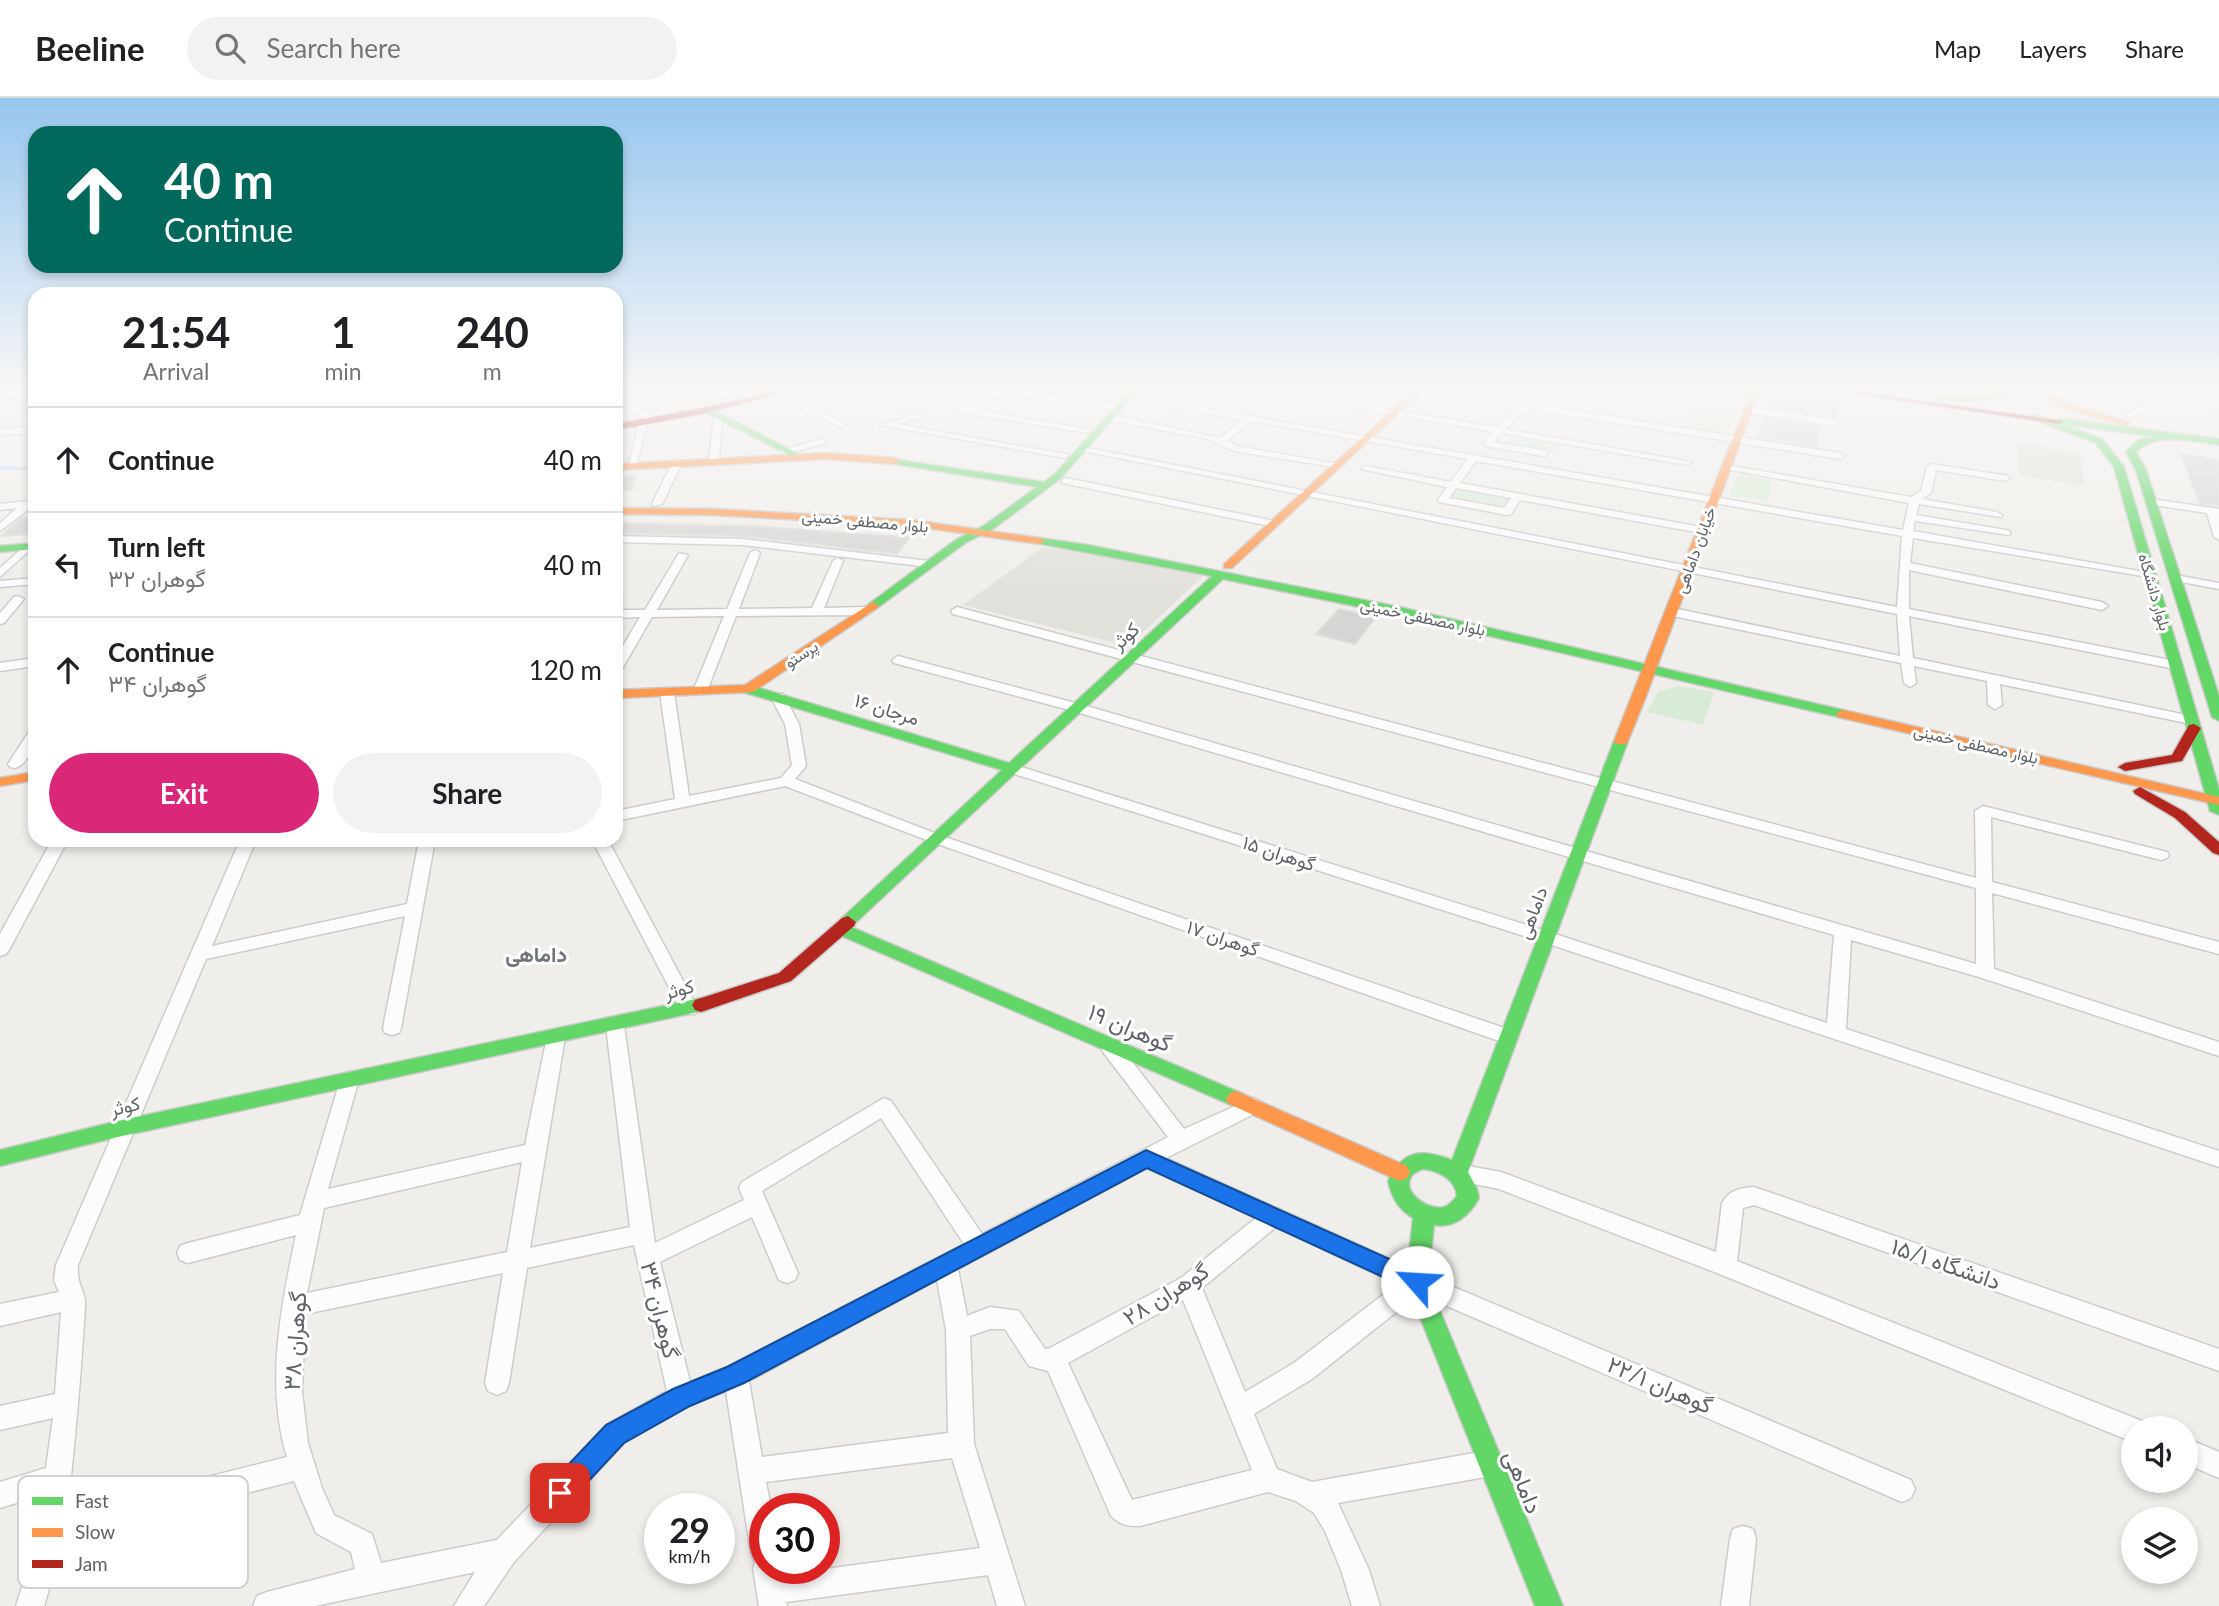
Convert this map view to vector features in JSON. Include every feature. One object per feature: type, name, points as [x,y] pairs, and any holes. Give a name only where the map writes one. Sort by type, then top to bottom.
[{"type":"street","points":[[624,466],[761,458]]},
{"type":"street","points":[[848,458],[897,461],[1040,484]]},
{"type":"street","points":[[974,531],[1012,510],[1062,458]]},
{"type":"street","points":[[974,531],[1072,458]]},
{"type":"street","points":[[1126,458],[2175,665]]},
{"type":"street","points":[[1298,458],[1339,465]]},
{"type":"street","name":"کوثر","points":[[0,1158],[122,1128],[689,1009],[785,977],[841,929],[1346,458]]},
{"type":"street","points":[[1469,458],[1906,531],[2150,576]]},
{"type":"street","points":[[1666,458],[1687,462]]},
{"type":"street","name":"خیابان داماهی","points":[[1652,664],[1729,458]]},
{"type":"street","name":"بلوار دانشگاه","points":[[2112,458],[2119,467],[2175,665],[2217,798]]},
{"type":"street","name":"بلوار دانشگاه","points":[[2134,458],[2141,470],[2175,578],[2211,668],[2219,717]]},
{"type":"street","points":[[1472,459],[1443,500],[1507,512],[1517,497]]},
{"type":"street","points":[[657,504],[677,463]]},
{"type":"street","points":[[1915,499],[1926,494],[1933,467],[2006,478]]},
{"type":"street","points":[[1726,468],[1997,515]]},
{"type":"street","points":[[1366,469],[1701,530]]},
{"type":"street","points":[[1066,481],[1274,524]]},
{"type":"street","points":[[1910,683],[1902,612],[1906,531],[1915,499]]},
{"type":"street","points":[[2151,502],[2215,511],[2219,537]]},
{"type":"street","points":[[0,507],[28,504]]},
{"type":"street","name":"بلوار مصطفی خمینی","points":[[623,504],[773,506],[881,514],[974,531],[1046,534],[1103,542],[2125,767],[2217,798]]},
{"type":"street","points":[[0,528],[28,507]]},
{"type":"street","points":[[1012,510],[1024,526],[1046,534]]},
{"type":"street","name":"بلوار مصطفی خمینی","points":[[623,511],[810,516],[912,523],[1225,570]]},
{"type":"street","points":[[1910,517],[2006,533]]},
{"type":"street","name":"پرستو","points":[[748,689],[867,611],[974,531]]},
{"type":"street","points":[[623,539],[743,542],[929,564]]},
{"type":"street","points":[[0,542],[28,544]]},
{"type":"street","points":[[0,548],[28,545]]},
{"type":"street","points":[[0,573],[28,548]]},
{"type":"street","points":[[700,691],[755,553]]},
{"type":"street","points":[[623,657],[682,555]]},
{"type":"street","points":[[817,611],[838,561]]},
{"type":"street","points":[[1906,566],[2102,606]]},
{"type":"street","points":[[2175,578],[2219,586]]},
{"type":"street","points":[[0,584],[28,582]]},
{"type":"street","points":[[0,620],[18,599]]},
{"type":"street","points":[[623,614],[867,611]]},
{"type":"street","points":[[957,611],[2219,947]]},
{"type":"street","points":[[1673,612],[1993,678],[2193,724],[2177,758],[2125,767]]},
{"type":"street","points":[[898,660],[1078,709],[1985,973],[2219,1049]]},
{"type":"street","points":[[0,667],[28,663]]},
{"type":"street","name":"بلوار مصطفی خمینی","points":[[1652,664],[2095,772],[2217,798]]},
{"type":"street","name":"داماهی","points":[[1457,1173],[1603,784],[1652,664]]},
{"type":"street","points":[[1993,678],[1995,705]]},
{"type":"street","points":[[623,694],[748,689]]},
{"type":"street","name":"مرجان ۱۶","points":[[748,689],[1013,769]]},
{"type":"street","points":[[667,692],[683,803]]},
{"type":"street","points":[[623,815],[786,781],[799,766],[792,724],[778,697]]},
{"type":"street","points":[[15,764],[28,744]]},
{"type":"street","name":"گوهران ۱۵","points":[[1013,769],[1546,937],[2219,1159]]},
{"type":"street","points":[[2095,772],[2137,789],[2168,806],[2219,849]]},
{"type":"street","points":[[0,782],[28,777]]},
{"type":"street","name":"گوهران ۱۷","points":[[786,781],[937,839],[1509,1037]]},
{"type":"street","points":[[1985,973],[1983,811],[2161,855]]},
{"type":"street","points":[[0,950],[56,847]]},
{"type":"street","points":[[58,1476],[67,1403],[74,1299],[65,1280],[67,1265],[122,1128],[201,954],[244,847]]},
{"type":"street","points":[[392,1028],[425,847]]},
{"type":"street","points":[[604,847],[689,1009]]},
{"type":"street","points":[[201,954],[415,908]]},
{"type":"street","name":"گوهران ۱۹","points":[[841,929],[1400,1172]]},
{"type":"street","points":[[1836,1034],[1843,932]]},
{"type":"street","name":"گوهران ۳۴","points":[[615,1026],[642,1234],[681,1397]]},
{"type":"street","points":[[497,1383],[534,1150],[556,1037]]},
{"type":"street","points":[[1107,1043],[1181,1140]]},
{"type":"street","name":"گوهران ۳۸","points":[[349,1079],[311,1212],[295,1306],[289,1383],[300,1466],[326,1525],[362,1544],[372,1579]]},
{"type":"street","points":[[786,1273],[750,1188],[884,1106],[979,1248]]},
{"type":"street","points":[[477,1600],[504,1552],[615,1434],[681,1397],[736,1375],[1146,1158],[1253,1106]]},
{"type":"street","points":[[188,1254],[311,1212],[534,1150]]},
{"type":"street","points":[[1146,1158],[1417,1282],[1303,1371],[1239,1409]]},
{"type":"street","points":[[1430,1160],[1457,1173],[1465,1184],[1467,1196],[1463,1207],[1453,1214],[1439,1217],[1424,1214],[1410,1206],[1401,1195],[1397,1183],[1400,1172],[1412,1162],[1430,1160]]},
{"type":"street","points":[[1457,1173],[1501,1181],[1725,1266],[2121,1425]]},
{"type":"street","name":"دانشگاه ۱۵/۱","points":[[1725,1266],[1733,1203],[1742,1197],[1754,1196],[2219,1360]]},
{"type":"street","points":[[647,1258],[757,1203]]},
{"type":"street","name":"داماهی","points":[[1424,1214],[1417,1282],[1549,1606]]},
{"type":"street","name":"گوهران ۲۸","points":[[1055,1357],[1189,1284],[1274,1216]]},
{"type":"street","points":[[295,1306],[642,1234]]},
{"type":"street","points":[[946,1266],[958,1330],[961,1444],[1011,1606]]},
{"type":"street","name":"گوهران ۲۲/۱","points":[[1417,1282],[1902,1489]]},
{"type":"street","points":[[1189,1284],[1268,1479]]},
{"type":"street","points":[[0,1315],[74,1299]]},
{"type":"street","points":[[958,1330],[989,1318],[1011,1319],[1037,1358],[1045,1360],[1055,1357],[1120,1507],[1127,1513],[1140,1513],[1268,1479],[1311,1494],[1325,1506],[1334,1521],[1366,1606]]},
{"type":"street","points":[[736,1375],[755,1493]]},
{"type":"street","points":[[0,1418],[67,1403]]},
{"type":"street","points":[[752,1471],[961,1444]]},
{"type":"street","points":[[2198,1456],[2219,1465]]},
{"type":"street","points":[[1311,1494],[1491,1463]]},
{"type":"street","points":[[248,1480],[300,1466]]},
{"type":"street","points":[[0,1494],[18,1489]]},
{"type":"street","points":[[1735,1606],[1743,1539]]},
{"type":"street","points":[[267,1606],[372,1579],[504,1552]]},
{"type":"street","points":[[770,1588],[995,1560]]},
{"type":"street","points":[[30,1606],[36,1588]]},
{"type":"shaded area","points":[[2018,458],[2080,458],[2085,486],[2019,475]]},
{"type":"shaded area","points":[[1043,547],[1203,576],[1128,646],[963,605]]},
{"type":"green space","points":[[1738,474],[1771,481],[1769,501],[1729,495]]},
{"type":"green space","points":[[1458,488],[1512,498],[1503,509],[1449,499]]},
{"type":"green space","points":[[1678,686],[1714,692],[1703,725],[1647,712],[1658,692]]},
{"type":"building","points":[[2183,458],[2219,460],[2219,506],[2200,504]]},
{"type":"building","points":[[636,475],[632,490],[623,491],[623,476]]},
{"type":"building","points":[[21,518],[28,518],[28,534],[1,536]]},
{"type":"building","points":[[623,523],[752,526],[910,537],[897,554],[742,536],[623,533]]},
{"type":"building","points":[[1339,609],[1376,617],[1355,644],[1316,634]]},
{"type":"waterway","points":[[0,468],[28,469]]},
{"type":"traffic: fast","points":[[873,606],[961,541],[989,527],[1058,476],[1074,458]]},
{"type":"traffic: fast","points":[[2112,458],[2119,467],[2218,811]]},
{"type":"traffic: fast","points":[[2135,458],[2141,470],[2219,717]]},
{"type":"traffic: fast","points":[[895,461],[1045,485]]},
{"type":"traffic: fast","points":[[1040,541],[1088,548],[1399,611],[1843,714]]},
{"type":"traffic: fast","points":[[0,549],[28,547]]},
{"type":"traffic: fast","points":[[848,922],[1221,574]]},
{"type":"traffic: fast","points":[[748,689],[1013,769]]},
{"type":"traffic: fast","points":[[1457,1173],[1621,741]]},
{"type":"traffic: fast","points":[[841,929],[1236,1099]]},
{"type":"traffic: fast","points":[[0,1158],[122,1128],[701,1005]]},
{"type":"traffic: fast","points":[[1421,1160],[1445,1166],[1464,1182],[1468,1198],[1456,1212],[1441,1217],[1425,1214],[1411,1206],[1402,1194],[1398,1181],[1404,1169],[1421,1160]]},
{"type":"traffic: fast","points":[[1424,1214],[1417,1282],[1549,1606]]},
{"type":"traffic: slow","points":[[623,467],[781,458]]},
{"type":"traffic: slow","points":[[859,458],[895,461]]},
{"type":"traffic: slow","points":[[1228,566],[1345,458]]},
{"type":"traffic: slow","points":[[1621,741],[1729,458]]},
{"type":"traffic: slow","points":[[623,511],[713,512],[912,523],[1040,541]]},
{"type":"traffic: slow","points":[[623,694],[748,689],[873,606]]},
{"type":"traffic: slow","points":[[1843,714],[2219,801]]},
{"type":"traffic: slow","points":[[0,782],[28,777]]},
{"type":"traffic: slow","points":[[1236,1099],[1400,1172]]},
{"type":"traffic: jam","points":[[2125,767],[2177,758],[2194,728]]},
{"type":"traffic: jam","points":[[2140,791],[2180,815],[2219,850]]},
{"type":"traffic: jam","points":[[701,1005],[785,977],[848,922]]},
{"type":"district","name":"داماهی","points":[[536,955]]},
{"type":"route","points":[[560,1493],[615,1434],[681,1397],[736,1375],[946,1266],[1146,1158],[1417,1282]]}]
